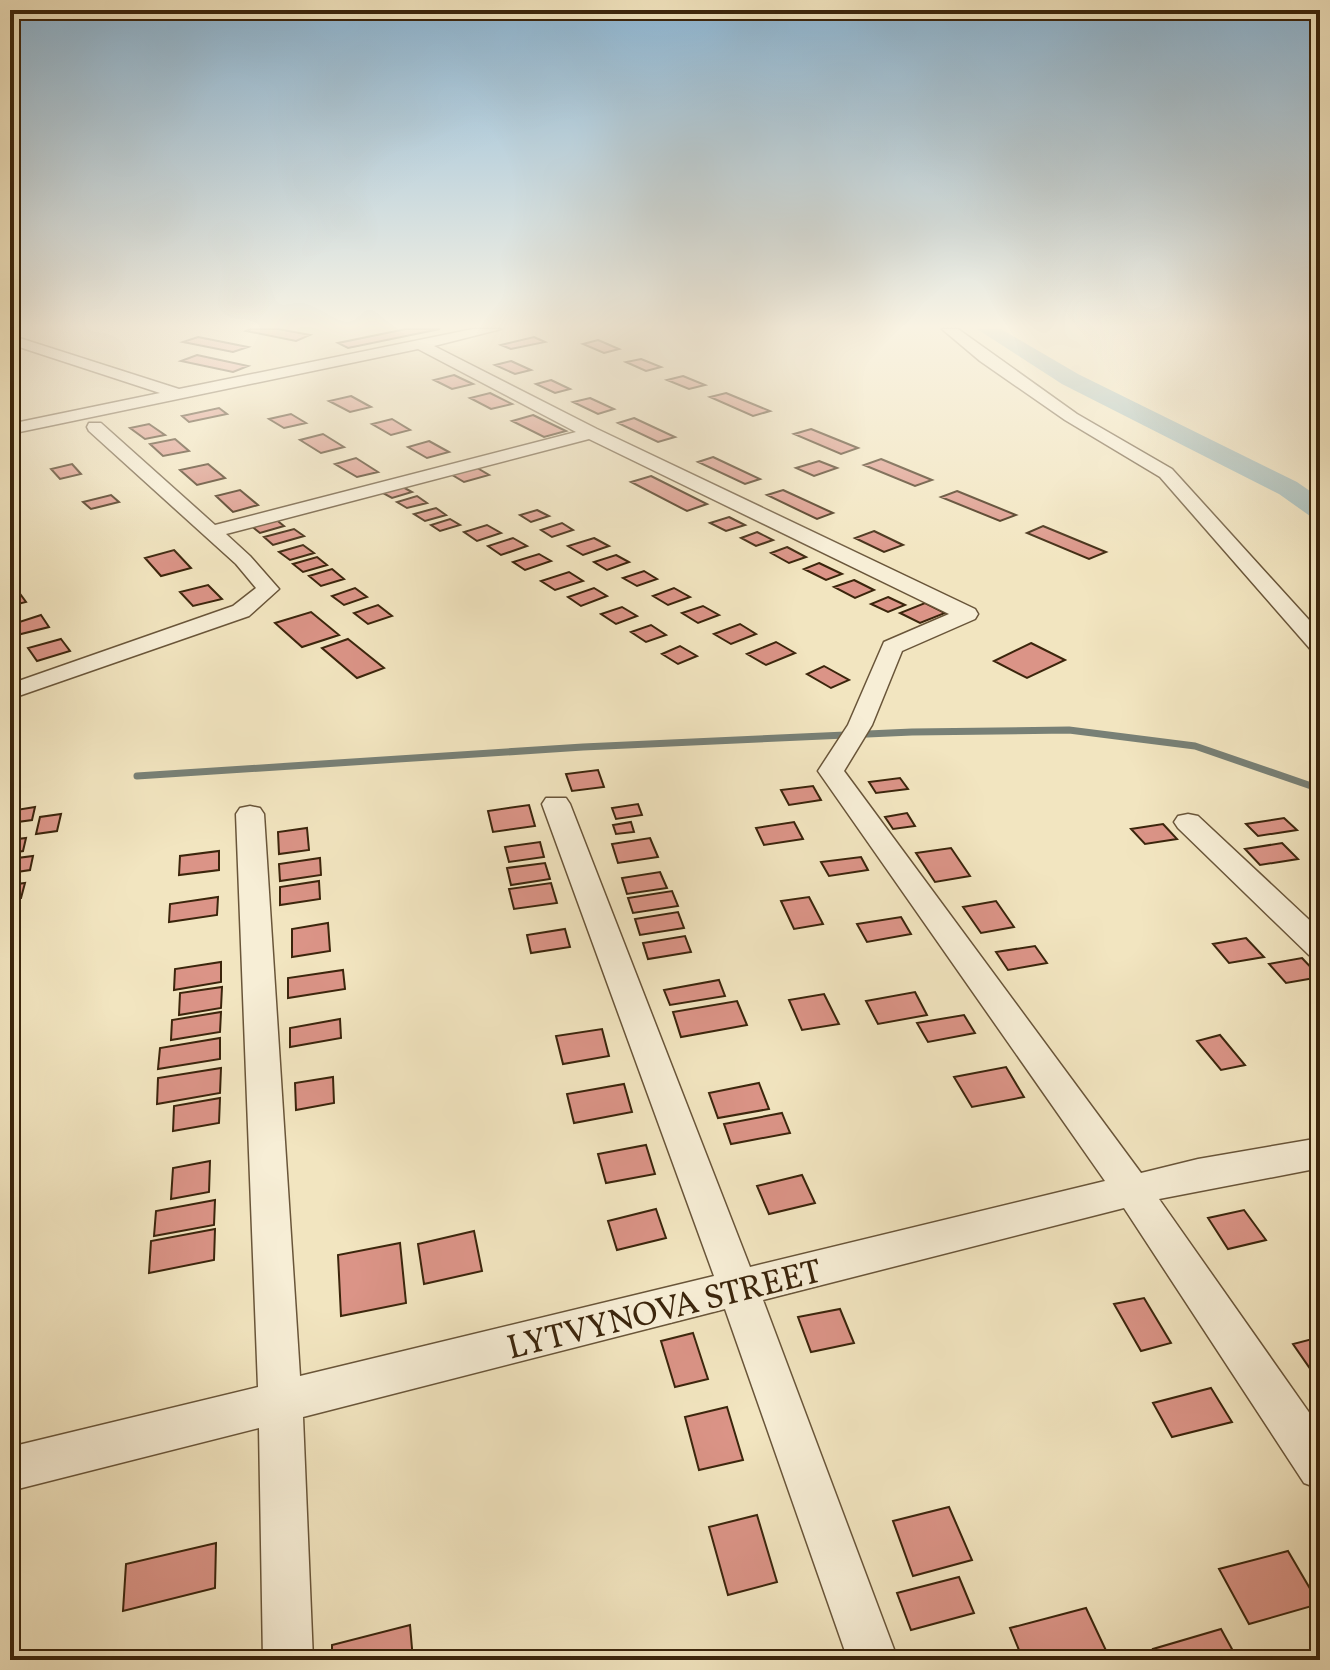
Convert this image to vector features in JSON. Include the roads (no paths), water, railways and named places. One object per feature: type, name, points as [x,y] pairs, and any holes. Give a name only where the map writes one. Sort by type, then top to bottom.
[{"type":"street","points":[[10,429],[116,407]]},
{"type":"street","points":[[541,407],[967,614],[892,647],[855,734],[831,771],[1133,1191],[1320,1467]]},
{"type":"street","points":[[1056,407],[1166,473],[1320,646]]},
{"type":"street","points":[[10,692],[241,611],[268,589],[243,560],[95,427]]},
{"type":"street","points":[[210,532],[591,433]]},
{"type":"street","points":[[556,804],[739,1290],[873,1660]]},
{"type":"street","points":[[250,814],[280,1401],[288,1660]]},
{"type":"street","points":[[1188,822],[1320,948]]},
{"type":"street","name":"LYTVYNOVA STREET","points":[[10,1469],[1198,1174],[1320,1153]]},
{"type":"waterway","points":[[1126,407],[1288,488],[1320,510]]},
{"type":"waterway","points":[[137,776],[583,747],[912,732],[1069,730],[1195,746],[1320,789]]}]
